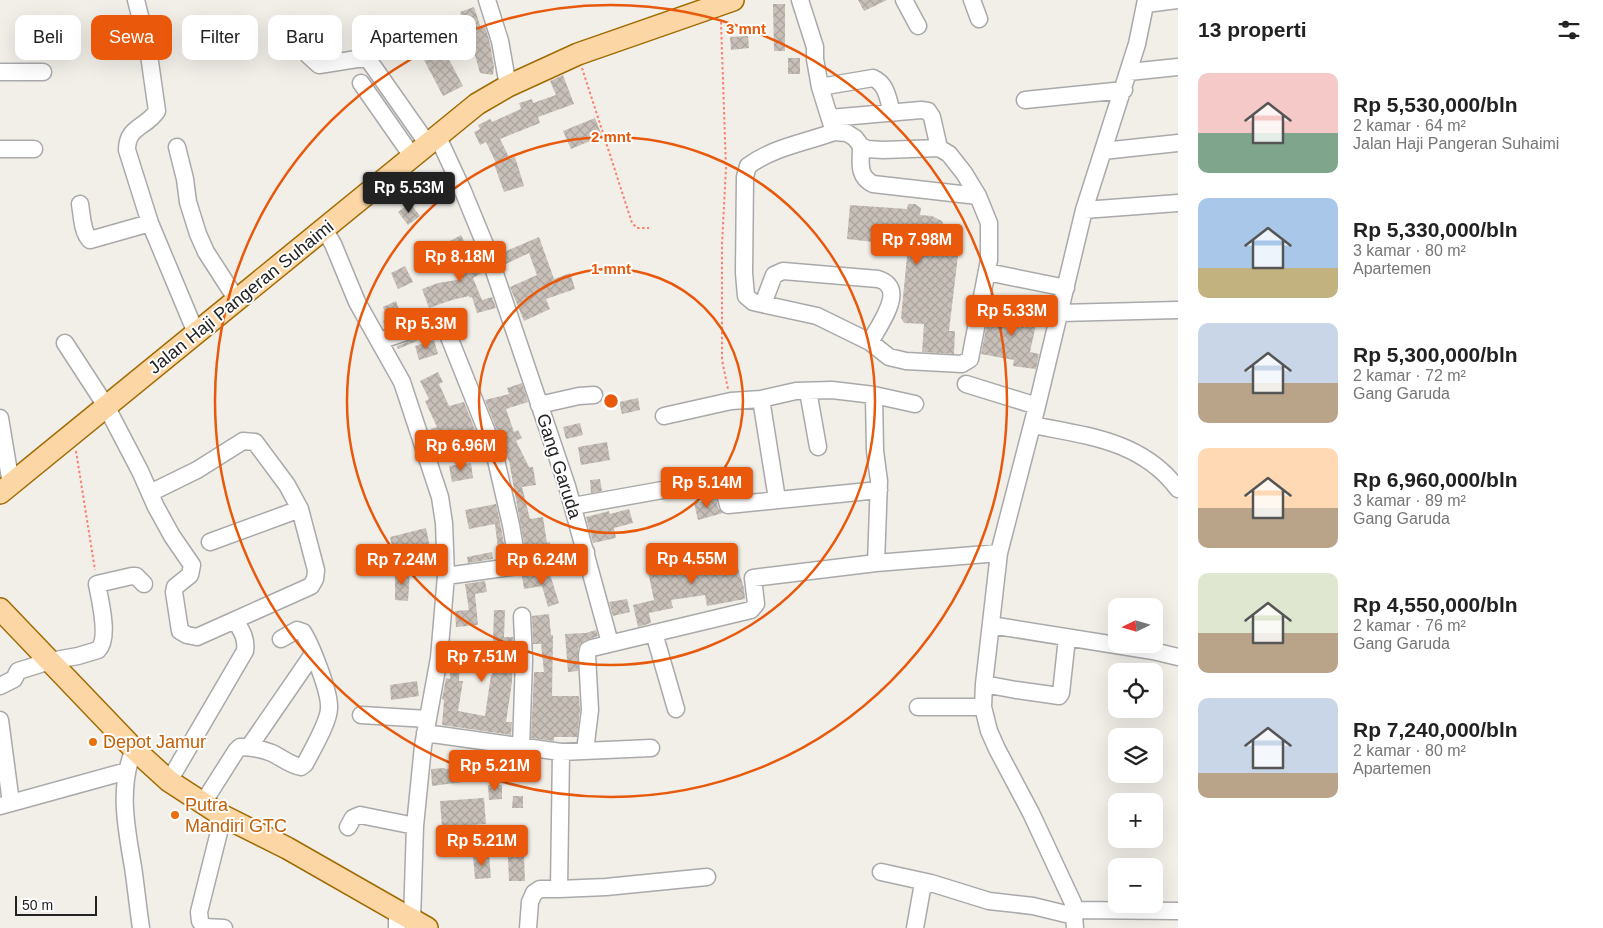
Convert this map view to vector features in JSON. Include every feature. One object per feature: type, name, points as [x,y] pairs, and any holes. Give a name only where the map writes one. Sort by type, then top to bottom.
[{"type":"main road","name":"Jalan Haji Pangeran Suhaimi","points":[[6,488],[477,104],[508,86],[578,54],[727,2]]},
{"type":"main road","points":[[0,609],[134,749],[169,781],[223,816],[287,848],[408,922]]},
{"type":"street","points":[[136,0],[148,48],[157,110],[150,119],[129,135],[127,150],[150,223],[196,333]]},
{"type":"street","points":[[486,0],[500,42],[508,86]]},
{"type":"street","points":[[791,0],[806,50],[814,59]]},
{"type":"street","points":[[800,0],[815,47],[814,59],[820,87],[832,125],[854,138],[861,146],[883,150],[939,148],[949,154],[978,196],[989,223],[989,260],[987,272],[970,359],[962,364],[906,361],[889,357],[870,342],[817,316],[753,302],[746,296],[744,273],[745,177],[748,166],[758,158],[832,125],[892,113],[921,110],[928,111],[932,117],[939,148]]},
{"type":"street","points":[[904,0],[918,26]]},
{"type":"street","points":[[972,0],[979,19]]},
{"type":"street","points":[[1074,918],[1073,903],[989,731],[983,707],[984,684],[991,626],[1006,547],[1037,406],[1084,210],[1138,44],[1146,2],[1178,0]]},
{"type":"street","points":[[313,60],[320,66],[357,58],[368,59],[426,145]]},
{"type":"street","points":[[1129,72],[1178,67]]},
{"type":"street","points":[[0,72],[43,72]]},
{"type":"street","points":[[820,87],[874,78],[884,86],[892,113]]},
{"type":"street","points":[[361,83],[426,145]]},
{"type":"street","points":[[1025,100],[1124,90]]},
{"type":"street","points":[[1103,151],[1178,143]]},
{"type":"street","name":"Gang Garuda","points":[[426,145],[463,191],[486,247],[573,506],[610,643]]},
{"type":"street","points":[[861,146],[862,175],[873,184],[978,196]]},
{"type":"street","points":[[177,147],[185,179],[188,202],[198,234],[206,252],[237,300]]},
{"type":"street","points":[[0,149],[34,149]]},
{"type":"street","points":[[1084,210],[1178,203]]},
{"type":"street","points":[[80,204],[83,224],[90,240],[150,223]]},
{"type":"street","points":[[324,229],[333,244],[357,302],[402,382],[440,497],[444,523],[446,576],[439,658],[427,726],[414,826],[408,922]]},
{"type":"street","points":[[764,304],[774,275],[783,271],[878,279],[888,285],[892,293],[891,303],[870,342]]},
{"type":"street","points":[[987,272],[1066,288]]},
{"type":"street","points":[[1060,313],[1178,310]]},
{"type":"street","points":[[378,341],[434,322],[445,326],[493,447],[511,525],[518,566]]},
{"type":"street","points":[[65,343],[106,406],[150,493],[172,536],[192,565],[190,575],[175,587],[174,592],[180,631],[187,636],[197,637],[311,586],[314,582],[316,570],[295,497],[255,442],[251,440],[243,441],[205,466],[150,493]]},
{"type":"street","points":[[966,384],[1037,406]]},
{"type":"street","points":[[664,416],[731,401],[761,399],[796,391],[832,390],[874,395],[915,404]]},
{"type":"street","points":[[808,391],[818,448]]},
{"type":"street","name":"Gang Garuda","points":[[539,405],[579,396],[594,395]]},
{"type":"street","points":[[874,395],[875,451],[879,490],[876,563]]},
{"type":"street","points":[[761,399],[777,499]]},
{"type":"street","points":[[0,418],[6,488]]},
{"type":"street","points":[[1033,425],[1105,440],[1132,451],[1154,463],[1178,490]]},
{"type":"street","points":[[573,506],[713,481],[722,487],[728,505],[879,490]]},
{"type":"street","points":[[210,542],[300,510]]},
{"type":"street","points":[[586,751],[590,710],[587,655],[588,650],[592,648],[751,610],[756,604],[753,578],[1006,547]]},
{"type":"street","points":[[446,576],[518,566],[563,555],[586,552]]},
{"type":"street","points":[[0,686],[14,679],[18,671],[50,661],[98,650],[102,647],[104,632],[98,584],[136,576],[144,584]]},
{"type":"street","points":[[520,747],[524,660],[522,616]]},
{"type":"street","points":[[169,781],[246,650],[244,636],[235,620]]},
{"type":"street","points":[[991,626],[1153,651],[1178,657]]},
{"type":"street","points":[[203,803],[240,747],[250,747],[272,753],[295,766],[301,767],[305,764],[327,718],[330,708],[328,693],[304,632],[298,630],[281,639]]},
{"type":"street","points":[[654,633],[676,709]]},
{"type":"street","points":[[984,684],[1059,696],[1067,638]]},
{"type":"street","points":[[250,747],[313,654]]},
{"type":"street","points":[[918,707],[983,707]]},
{"type":"street","points":[[361,715],[427,726],[520,747],[562,752],[651,748]]},
{"type":"street","points":[[0,720],[6,805],[127,771]]},
{"type":"street","points":[[134,749],[127,764],[124,794],[127,834],[141,928]]},
{"type":"street","points":[[560,889],[562,752]]},
{"type":"street","points":[[348,827],[353,818],[360,815],[414,826]]},
{"type":"street","points":[[223,816],[199,912],[200,921],[204,927],[224,928]]},
{"type":"street","points":[[881,872],[932,884],[989,901],[1033,906],[1074,918],[1178,911]]},
{"type":"street","points":[[528,928],[530,902],[534,893],[540,889],[606,887],[707,877]]},
{"type":"street","points":[[915,928],[922,889],[926,885],[932,884]]},
{"type":"path","points":[[727,2],[726,168],[722,244],[722,360],[731,401]]},
{"type":"path","points":[[578,54],[632,223],[637,228],[649,228]]},
{"type":"path","points":[[70,436],[75,444],[77,454],[98,584]]},
{"type":"building","points":[[858,0],[887,0],[864,11]]},
{"type":"building","points":[[773,4],[785,4],[785,51],[774,51]]},
{"type":"building","points":[[474,7],[481,28],[485,26],[494,67],[493,75],[480,73],[476,59],[476,15],[461,15],[460,12]]},
{"type":"building","points":[[748,36],[749,48],[731,50],[730,37]]},
{"type":"building","points":[[788,58],[800,58],[800,74],[788,74]]},
{"type":"building","points":[[424,60],[449,60],[463,86],[443,96]]},
{"type":"building","points":[[563,75],[574,104],[538,117],[540,123],[500,139],[510,159],[515,157],[524,186],[504,192],[494,164],[496,163],[486,142],[480,145],[474,132],[480,129],[478,125],[490,119],[492,122],[521,109],[519,103],[532,99],[533,103],[556,95],[550,81]]},
{"type":"building","points":[[595,118],[602,136],[571,149],[563,131]]},
{"type":"building","points":[[434,172],[445,193],[434,198],[424,178]]},
{"type":"building","points":[[410,203],[420,216],[408,225],[398,212]]},
{"type":"building","points":[[908,204],[915,204],[921,208],[920,215],[932,216],[942,221],[945,229],[961,230],[949,331],[955,331],[954,354],[922,352],[924,324],[904,323],[901,318],[908,246],[847,239],[850,205],[907,209]]},
{"type":"building","points":[[461,235],[476,265],[481,262],[484,272],[473,278],[482,300],[492,297],[496,308],[477,313],[472,297],[470,298],[469,296],[429,308],[422,289],[438,283],[463,279],[460,273],[465,270],[450,241]]},
{"type":"building","points":[[539,237],[554,279],[570,273],[575,289],[546,299],[550,309],[524,321],[510,287],[537,275],[529,253],[504,265],[499,254]]},
{"type":"building","points":[[405,266],[413,282],[398,289],[391,273]]},
{"type":"building","points":[[396,301],[404,322],[386,328],[383,321],[388,319],[383,307]]},
{"type":"building","points":[[1032,307],[1039,311],[1030,352],[1039,354],[1036,369],[1013,366],[1014,360],[981,354],[990,308],[1022,314],[1023,308]]},
{"type":"building","points":[[416,339],[417,341],[398,349],[397,346]]},
{"type":"building","points":[[434,340],[438,354],[419,360],[415,346]]},
{"type":"building","points":[[438,372],[443,382],[439,384],[449,406],[464,402],[483,450],[467,454],[463,441],[438,449],[431,429],[437,427],[425,401],[429,399],[420,381]]},
{"type":"building","points":[[522,383],[528,402],[506,409],[514,432],[518,430],[522,438],[516,441],[529,467],[533,467],[536,485],[522,487],[530,519],[543,517],[547,543],[550,542],[551,549],[526,554],[509,461],[485,400],[509,394],[507,388]]},
{"type":"building","points":[[638,398],[640,410],[622,414],[619,402]]},
{"type":"building","points":[[580,423],[583,435],[566,439],[563,427]]},
{"type":"building","points":[[607,442],[610,460],[581,465],[578,447]]},
{"type":"building","points":[[471,463],[473,478],[452,482],[449,466]]},
{"type":"building","points":[[600,479],[602,491],[591,493],[590,480]]},
{"type":"building","points":[[716,498],[718,508],[723,513],[698,520],[694,503]]},
{"type":"building","points":[[496,504],[506,556],[499,557],[495,524],[469,529],[465,510]]},
{"type":"building","points":[[629,509],[633,523],[614,528],[616,538],[593,543],[586,517],[609,511],[610,514]]},
{"type":"building","points":[[426,528],[430,548],[394,556],[390,537]]},
{"type":"building","points":[[492,552],[493,559],[468,563],[467,557]]},
{"type":"building","points":[[733,552],[744,588],[745,599],[707,606],[705,595],[671,600],[673,608],[649,613],[651,623],[638,627],[633,605],[654,600],[646,562],[668,559],[669,569],[702,565],[701,560]]},
{"type":"building","points":[[410,571],[408,601],[395,600],[395,572]]},
{"type":"building","points":[[549,571],[559,603],[548,607],[542,586],[524,589],[522,576]]},
{"type":"building","points":[[485,581],[487,592],[475,594],[478,625],[456,627],[455,611],[469,610],[465,584]]},
{"type":"building","points":[[627,599],[630,612],[613,616],[609,602]]},
{"type":"building","points":[[494,610],[505,610],[504,637],[513,637],[512,682],[506,722],[512,722],[511,735],[442,725],[444,700],[442,699],[446,678],[450,679],[450,643],[480,643],[482,662],[460,662],[459,681],[463,681],[458,711],[485,716],[492,675]]},
{"type":"building","points":[[549,614],[551,635],[553,635],[552,696],[579,696],[580,710],[577,737],[554,737],[554,741],[531,738],[534,672],[544,672],[541,644],[533,644],[532,616]]},
{"type":"building","points":[[596,630],[598,636],[584,641],[578,648],[578,671],[568,672],[565,634],[586,633]]},
{"type":"building","points":[[417,681],[419,696],[391,700],[390,685]]},
{"type":"building","points":[[462,768],[463,782],[432,786],[431,769]]},
{"type":"building","points":[[488,785],[502,785],[502,799],[489,800]]},
{"type":"building","points":[[513,796],[523,796],[523,808],[512,808]]},
{"type":"building","points":[[484,798],[486,824],[442,827],[440,801]]},
{"type":"building","points":[[495,829],[510,830],[509,849],[494,849]]},
{"type":"building","points":[[489,855],[491,878],[475,879],[473,856]]},
{"type":"building","points":[[524,856],[525,881],[509,881],[508,857]]},
{"type":"place","name":"Depot Jamur","points":[[93,742]]},
{"type":"place","name":"Putra Mandiri GTC","points":[[175,815]]}]
